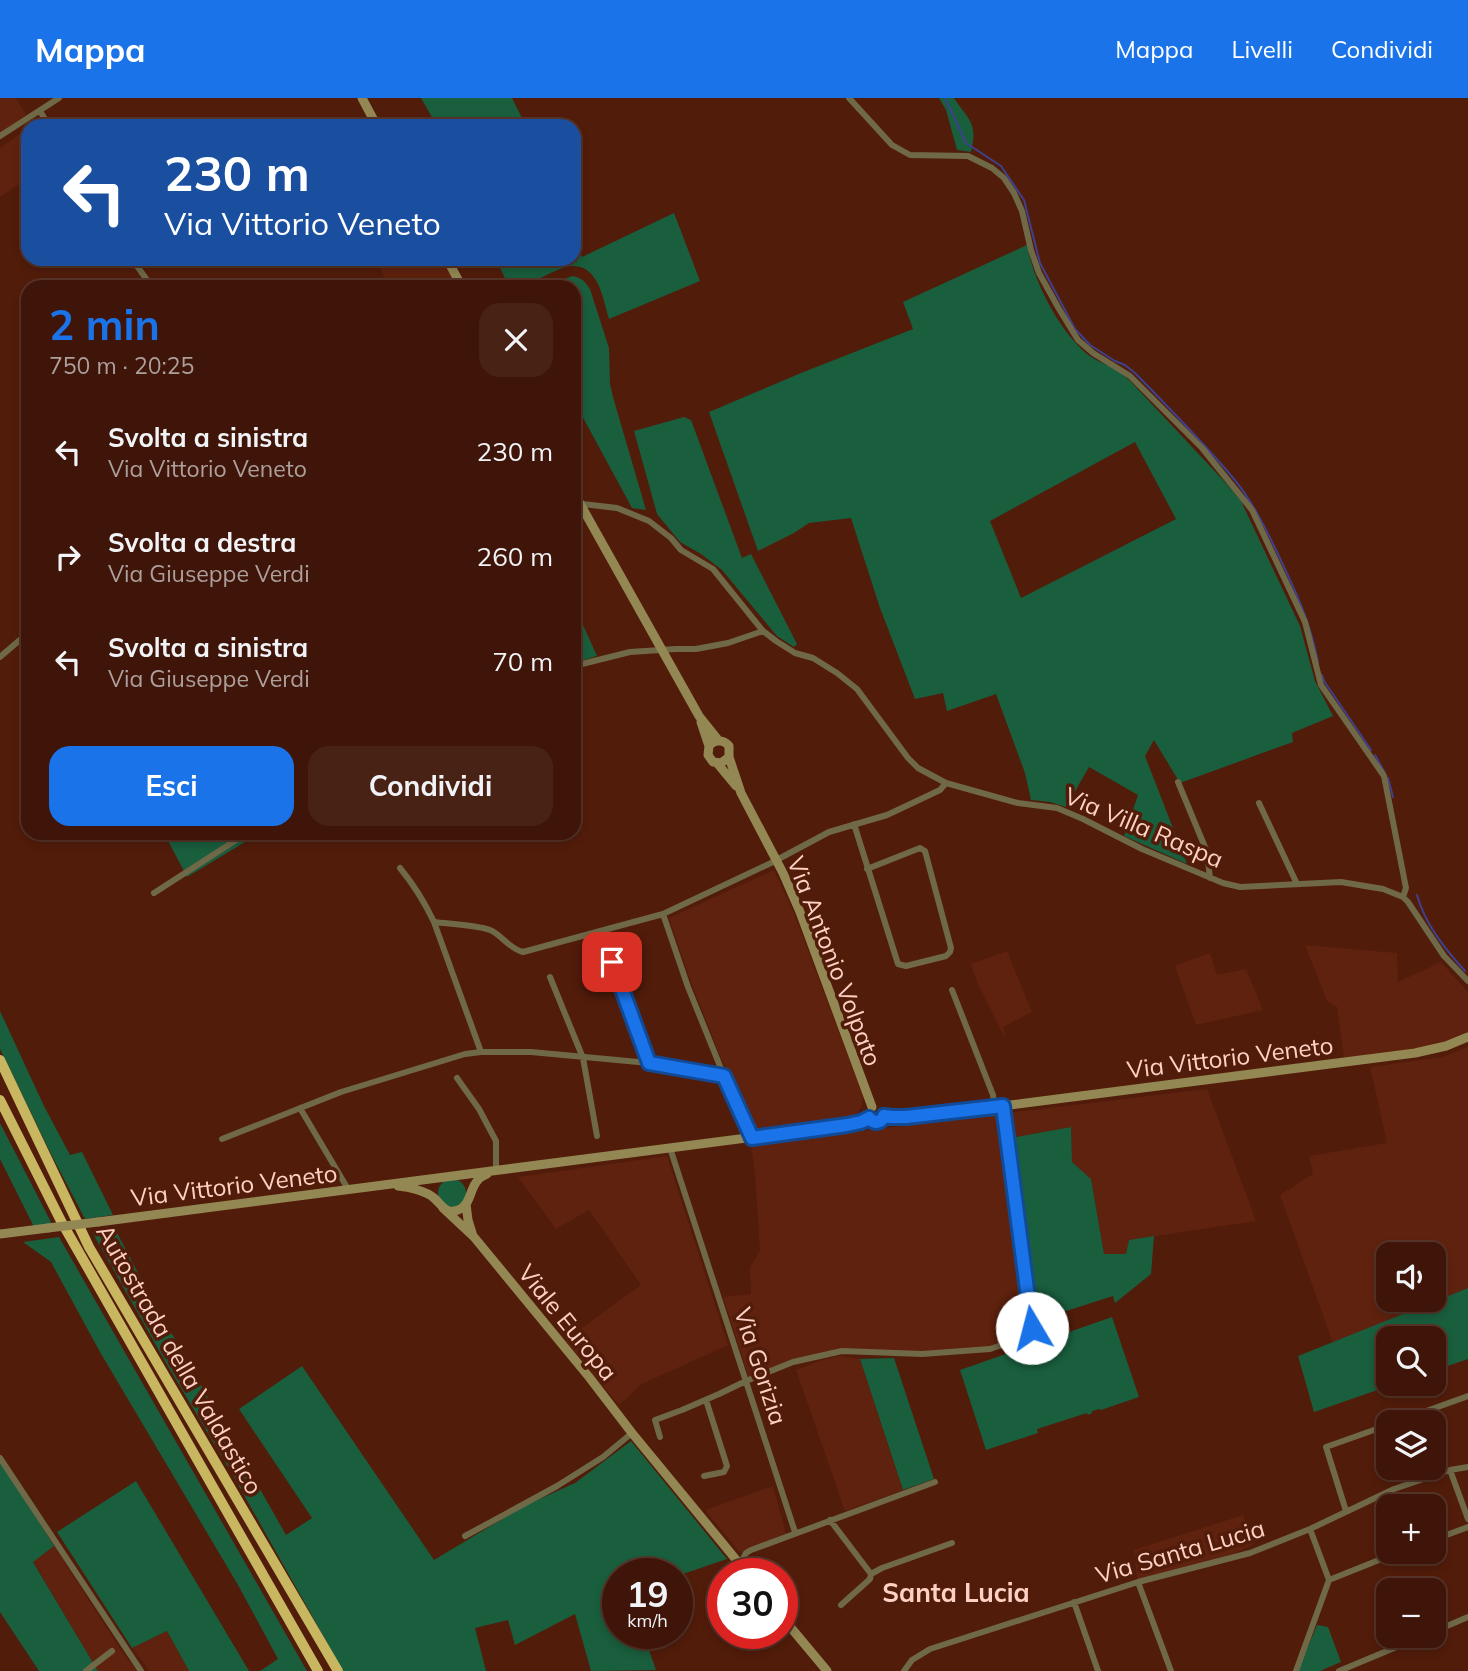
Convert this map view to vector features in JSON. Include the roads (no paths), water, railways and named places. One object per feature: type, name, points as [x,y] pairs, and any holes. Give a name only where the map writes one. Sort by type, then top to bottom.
[{"type":"highway","name":"Autostrada della Valdastico","points":[[0,1060],[89,1247],[338,1671]]},
{"type":"highway","name":"Autostrada della Valdastico","points":[[0,1100],[80,1255],[318,1671]]},
{"type":"street","points":[[27,119],[59,98]]},
{"type":"street","points":[[362,98],[373,119]]},
{"type":"street","points":[[849,98],[892,145],[910,155],[968,156],[992,168],[1004,178],[1022,211],[1039,273],[1078,340],[1093,353],[1130,376],[1202,447],[1252,510],[1305,622],[1321,685],[1384,776],[1406,888],[1403,897],[1444,956],[1468,981]]},
{"type":"street","points":[[40,111],[45,119]]},
{"type":"street","points":[[0,136],[21,123]]},
{"type":"street","name":"Via Villa Raspa","points":[[581,504],[617,508],[649,521],[671,538],[681,550],[713,569],[763,631],[795,653],[813,659],[837,673],[856,689],[908,758],[918,768],[946,783],[1018,803],[1057,808],[1142,849],[1210,878],[1240,887],[1341,882],[1384,889],[1403,897]]},
{"type":"street","points":[[581,511],[699,716],[719,741]]},
{"type":"street","points":[[581,664],[630,652],[696,649],[727,643],[763,631]]},
{"type":"street","points":[[0,657],[21,639]]},
{"type":"street","points":[[699,716],[709,746],[708,755],[713,762],[724,762],[729,757],[729,746],[723,741],[715,741],[709,746]]},
{"type":"street","name":"Via Antonio Volpato","points":[[729,757],[741,793],[800,912],[872,1107]]},
{"type":"street","name":"Via Antonio Volpato","points":[[717,763],[741,793]]},
{"type":"street","points":[[1178,782],[1207,852],[1210,878]]},
{"type":"street","points":[[434,922],[492,931],[514,950],[523,952],[663,914],[830,832],[887,815],[922,799],[943,788],[946,783]]},
{"type":"street","points":[[1259,803],[1297,884]]},
{"type":"street","points":[[854,824],[867,869],[900,966],[946,956],[951,948],[925,851],[920,848],[867,869]]},
{"type":"street","points":[[154,893],[236,840]]},
{"type":"street","points":[[400,869],[413,885],[434,922],[481,1052]]},
{"type":"street","points":[[663,914],[688,987],[752,1138]]},
{"type":"street","points":[[590,970],[612,962],[649,1063]]},
{"type":"street","points":[[550,977],[583,1058],[597,1136]]},
{"type":"street","points":[[660,1437],[655,1420],[793,1362],[842,1352],[922,1354],[990,1349],[1035,1334],[999,1106],[952,990]]},
{"type":"street","name":"Via Vittorio Veneto","points":[[0,1234],[752,1138],[847,1125],[869,1118],[872,1122],[877,1122],[884,1116],[900,1117],[999,1106],[1415,1053],[1446,1046],[1468,1037]]},
{"type":"street","points":[[222,1139],[341,1092],[465,1054],[531,1052],[672,1065],[724,1076]]},
{"type":"street","points":[[443,1208],[458,1210],[468,1200],[478,1180],[495,1170],[496,1140],[479,1109],[457,1078]]},
{"type":"street","points":[[869,1118],[868,1113],[872,1107],[880,1107],[884,1116]]},
{"type":"street","points":[[300,1108],[348,1189]]},
{"type":"street","name":"Via Gorizia","points":[[670,1148],[795,1532]]},
{"type":"street","points":[[435,1199],[436,1186],[450,1176],[460,1178],[468,1185],[468,1200]]},
{"type":"street","name":"Via Vittorio Veneto","points":[[390,1184],[407,1187],[435,1199],[443,1208]]},
{"type":"street","name":"Viale Europa","points":[[468,1200],[468,1220],[474,1237]]},
{"type":"street","name":"Viale Europa","points":[[443,1208],[474,1237],[735,1558]]},
{"type":"street","points":[[1429,1410],[1468,1396]]},
{"type":"street","points":[[704,1476],[724,1472],[727,1466],[706,1400]]},
{"type":"street","points":[[1346,1511],[1326,1447],[1376,1429]]},
{"type":"street","points":[[465,1536],[556,1486],[603,1457],[632,1433]]},
{"type":"street","points":[[0,1458],[141,1671]]},
{"type":"street","name":"Via Santa Lucia","points":[[904,1671],[912,1660],[930,1649],[1138,1582],[1250,1553],[1310,1529],[1394,1489],[1450,1470],[1468,1467]]},
{"type":"street","points":[[1450,1470],[1468,1519]]},
{"type":"street","points":[[743,1558],[751,1550],[795,1532],[935,1482]]},
{"type":"street","points":[[830,1520],[871,1574]]},
{"type":"street","points":[[1446,1535],[1468,1527]]},
{"type":"street","points":[[1296,1671],[1329,1580],[1310,1529]]},
{"type":"street","points":[[841,1605],[870,1579],[871,1574],[882,1567],[952,1543]]},
{"type":"street","points":[[1329,1580],[1376,1561]]},
{"type":"street","points":[[1138,1582],[1171,1671]]},
{"type":"street","points":[[1074,1602],[1098,1671]]},
{"type":"street","points":[[1446,1627],[1468,1618]]},
{"type":"street","points":[[798,1638],[820,1667],[827,1671]]},
{"type":"street","points":[[1339,1671],[1394,1648]]},
{"type":"street","points":[[86,1671],[112,1651]]},
{"type":"waterway","points":[[945,98],[966,143],[1001,166],[1024,200],[1040,263],[1075,329],[1090,345],[1135,373],[1210,452],[1247,496],[1296,593],[1311,633],[1318,662]]},
{"type":"waterway","points":[[1322,675],[1371,750]]},
{"type":"waterway","points":[[1375,755],[1385,773]]},
{"type":"waterway","points":[[1388,778],[1393,797]]},
{"type":"waterway","points":[[1417,895],[1436,936],[1465,971]]},
{"type":"district","name":"Santa Lucia","points":[[956,1592]]}]
